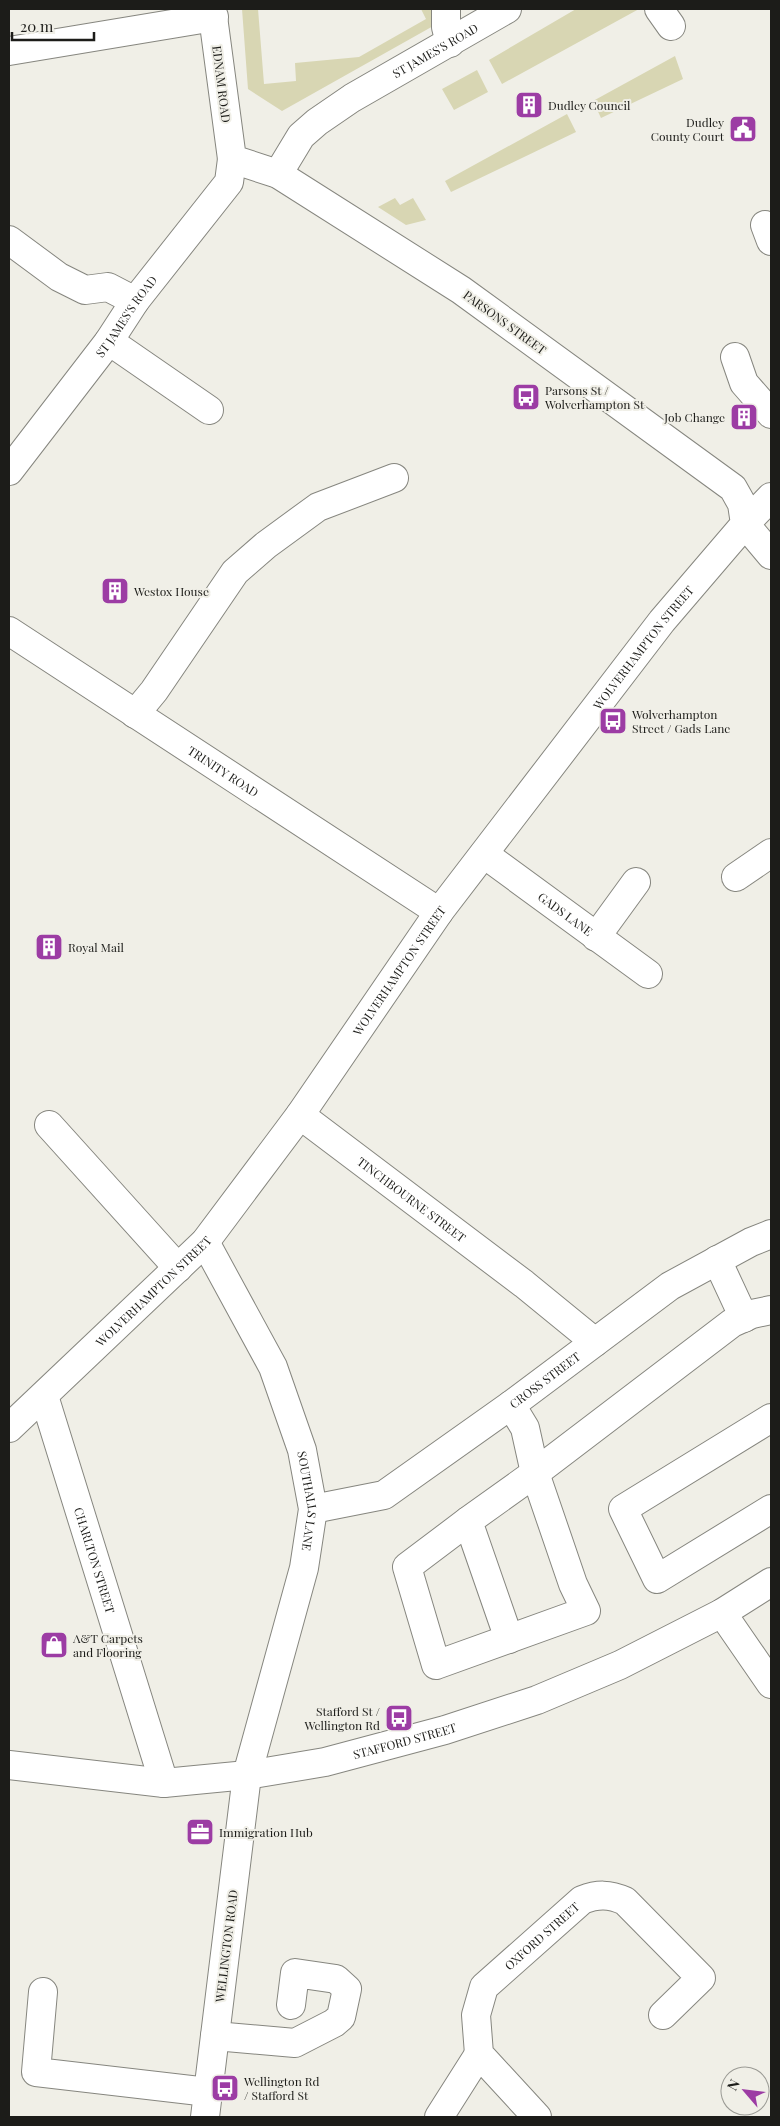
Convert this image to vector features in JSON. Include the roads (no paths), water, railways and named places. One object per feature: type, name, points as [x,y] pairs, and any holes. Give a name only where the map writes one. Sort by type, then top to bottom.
[{"type":"main road","points":[[446,9],[446,27],[450,43]]},
{"type":"main road","name":"ST JAMES'S ROAD","points":[[278,174],[301,136],[316,122],[352,98],[507,9]]},
{"type":"main road","points":[[9,51],[213,13]]},
{"type":"main road","name":"EDNAM ROAD","points":[[213,13],[232,159]]},
{"type":"main road","name":"ST JAMES'S ROAD","points":[[9,471],[109,341],[135,301],[229,182],[232,159]]},
{"type":"main road","name":"PARSONS STREET","points":[[232,159],[278,174],[468,295],[733,488],[742,504],[745,524]]},
{"type":"main road","points":[[9,240],[59,277],[85,290],[108,287],[135,301]]},
{"type":"main road","points":[[109,341],[208,410]]},
{"type":"main road","points":[[735,357],[744,383],[771,414]]},
{"type":"main road","points":[[135,714],[154,691],[235,572],[266,545],[318,507],[394,478]]},
{"type":"main road","name":"WOLVERHAMPTON STREET","points":[[9,1428],[205,1242],[300,1115],[439,912],[644,643],[745,524],[771,498]]},
{"type":"main road","points":[[745,524],[771,555]]},
{"type":"main road","name":"TRINITY ROAD","points":[[9,632],[439,912]]},
{"type":"main road","points":[[736,878],[771,853]]},
{"type":"main road","name":"GADS LANE","points":[[484,854],[648,974]]},
{"type":"main road","points":[[596,936],[636,882]]},
{"type":"main road","name":"TINCHBOURNE STREET","points":[[300,1115],[524,1284],[594,1342]]},
{"type":"main road","points":[[49,1125],[178,1268]]},
{"type":"main road","name":"CROSS STREET","points":[[313,1508],[384,1495],[511,1405],[670,1286],[717,1260],[771,1234]]},
{"type":"main road","name":"SOUTHALLS LANE","points":[[205,1242],[273,1367],[302,1450],[313,1508],[304,1568],[247,1775]]},
{"type":"main road","points":[[717,1260],[744,1318]]},
{"type":"main road","points":[[511,1405],[525,1428],[535,1473],[573,1584],[586,1612],[436,1665],[407,1567],[535,1473],[702,1345],[744,1318],[771,1310]]},
{"type":"main road","name":"CHARLTON STREET","points":[[44,1396],[164,1783]]},
{"type":"main road","points":[[771,1418],[623,1509],[657,1580],[771,1509]]},
{"type":"main road","points":[[468,1521],[510,1639]]},
{"type":"main road","name":"STAFFORD STREET","points":[[9,1765],[164,1783],[247,1775],[334,1759],[445,1730],[537,1700],[620,1666],[722,1614],[771,1582]]},
{"type":"main road","points":[[722,1614],[771,1684]]},
{"type":"main road","name":"WELLINGTON ROAD","points":[[206,2104],[247,1775]]},
{"type":"main road","name":"OXFORD STREET","points":[[480,2054],[476,2016],[484,1988],[582,1900],[596,1895],[611,1895],[625,1901],[701,1978],[663,2015]]},
{"type":"main road","points":[[215,2036],[295,2043],[342,2017],[347,1989],[336,1979],[295,1973],[291,2005]]},
{"type":"main road","points":[[43,1992],[36,2072],[206,2104]]},
{"type":"main road","points":[[439,2117],[480,2054],[538,2117]]},
{"type":"place","name":"Dudley Council","points":[[529,105]]},
{"type":"place","name":"Dudley County Court","points":[[743,129]]},
{"type":"place","name":"Parsons St / Wolverhampton St","points":[[526,397]]},
{"type":"place","name":"Job Change","points":[[744,417]]},
{"type":"place","name":"Westox House","points":[[115,591]]},
{"type":"place","name":"Wolverhampton Street / Gads Lane","points":[[613,721]]},
{"type":"place","name":"Royal Mail","points":[[49,947]]},
{"type":"place","name":"A&T Carpets and Flooring","points":[[54,1645]]},
{"type":"place","name":"Stafford St / Wellington Rd","points":[[399,1718]]},
{"type":"place","name":"Immigration Hub","points":[[200,1832]]},
{"type":"place","name":"Wellington Rd / Stafford St","points":[[225,2088]]}]
